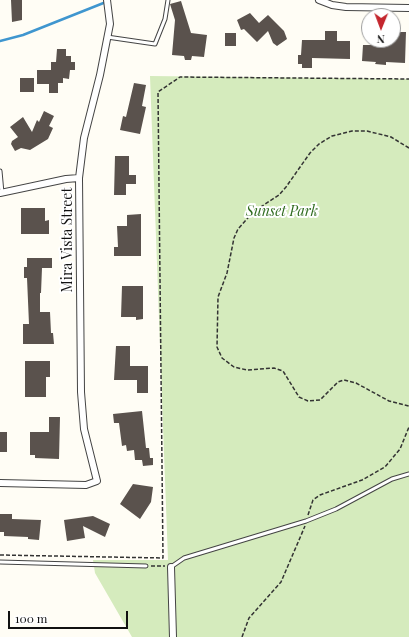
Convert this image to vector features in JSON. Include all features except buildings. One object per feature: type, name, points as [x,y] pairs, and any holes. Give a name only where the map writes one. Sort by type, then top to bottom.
[{"type":"street","name":"Mira Vista Street","points":[[0,483],[86,485],[97,481],[84,429],[80,392],[80,178],[84,138],[100,75],[110,24],[107,0]]},
{"type":"street","points":[[318,0],[332,5],[346,7],[409,8]]},
{"type":"street","points":[[1,193],[66,179],[80,178]]},
{"type":"street","points":[[171,567],[173,637]]},
{"type":"lane","points":[[107,37],[156,44],[165,19],[168,0]]},
{"type":"lane","points":[[0,172],[1,193]]},
{"type":"lane","points":[[171,567],[184,558],[306,521],[336,509],[392,479],[409,474]]},
{"type":"lane","points":[[0,562],[146,566]]},
{"type":"path","points":[[0,555],[163,558],[158,92],[180,77],[409,79]]},
{"type":"path","points":[[409,148],[391,137],[367,131],[352,131],[332,136],[319,144],[310,153],[279,195],[253,212],[238,229],[234,238],[227,273],[218,297],[216,347],[222,358],[234,368],[247,370],[274,368],[283,371],[299,397],[308,401],[320,400],[338,382],[344,380],[356,383],[389,401],[409,406]]},
{"type":"path","points":[[242,637],[249,618],[281,582],[313,500],[320,495],[362,480],[386,467],[400,449],[409,427]]},
{"type":"path","points":[[146,566],[171,567]]},
{"type":"green space","name":"Sunset Park","points":[[150,76],[409,79],[409,637],[132,637],[95,573],[93,560],[168,560]]},
{"type":"waterway","points":[[0,41],[23,35],[106,2]]}]
